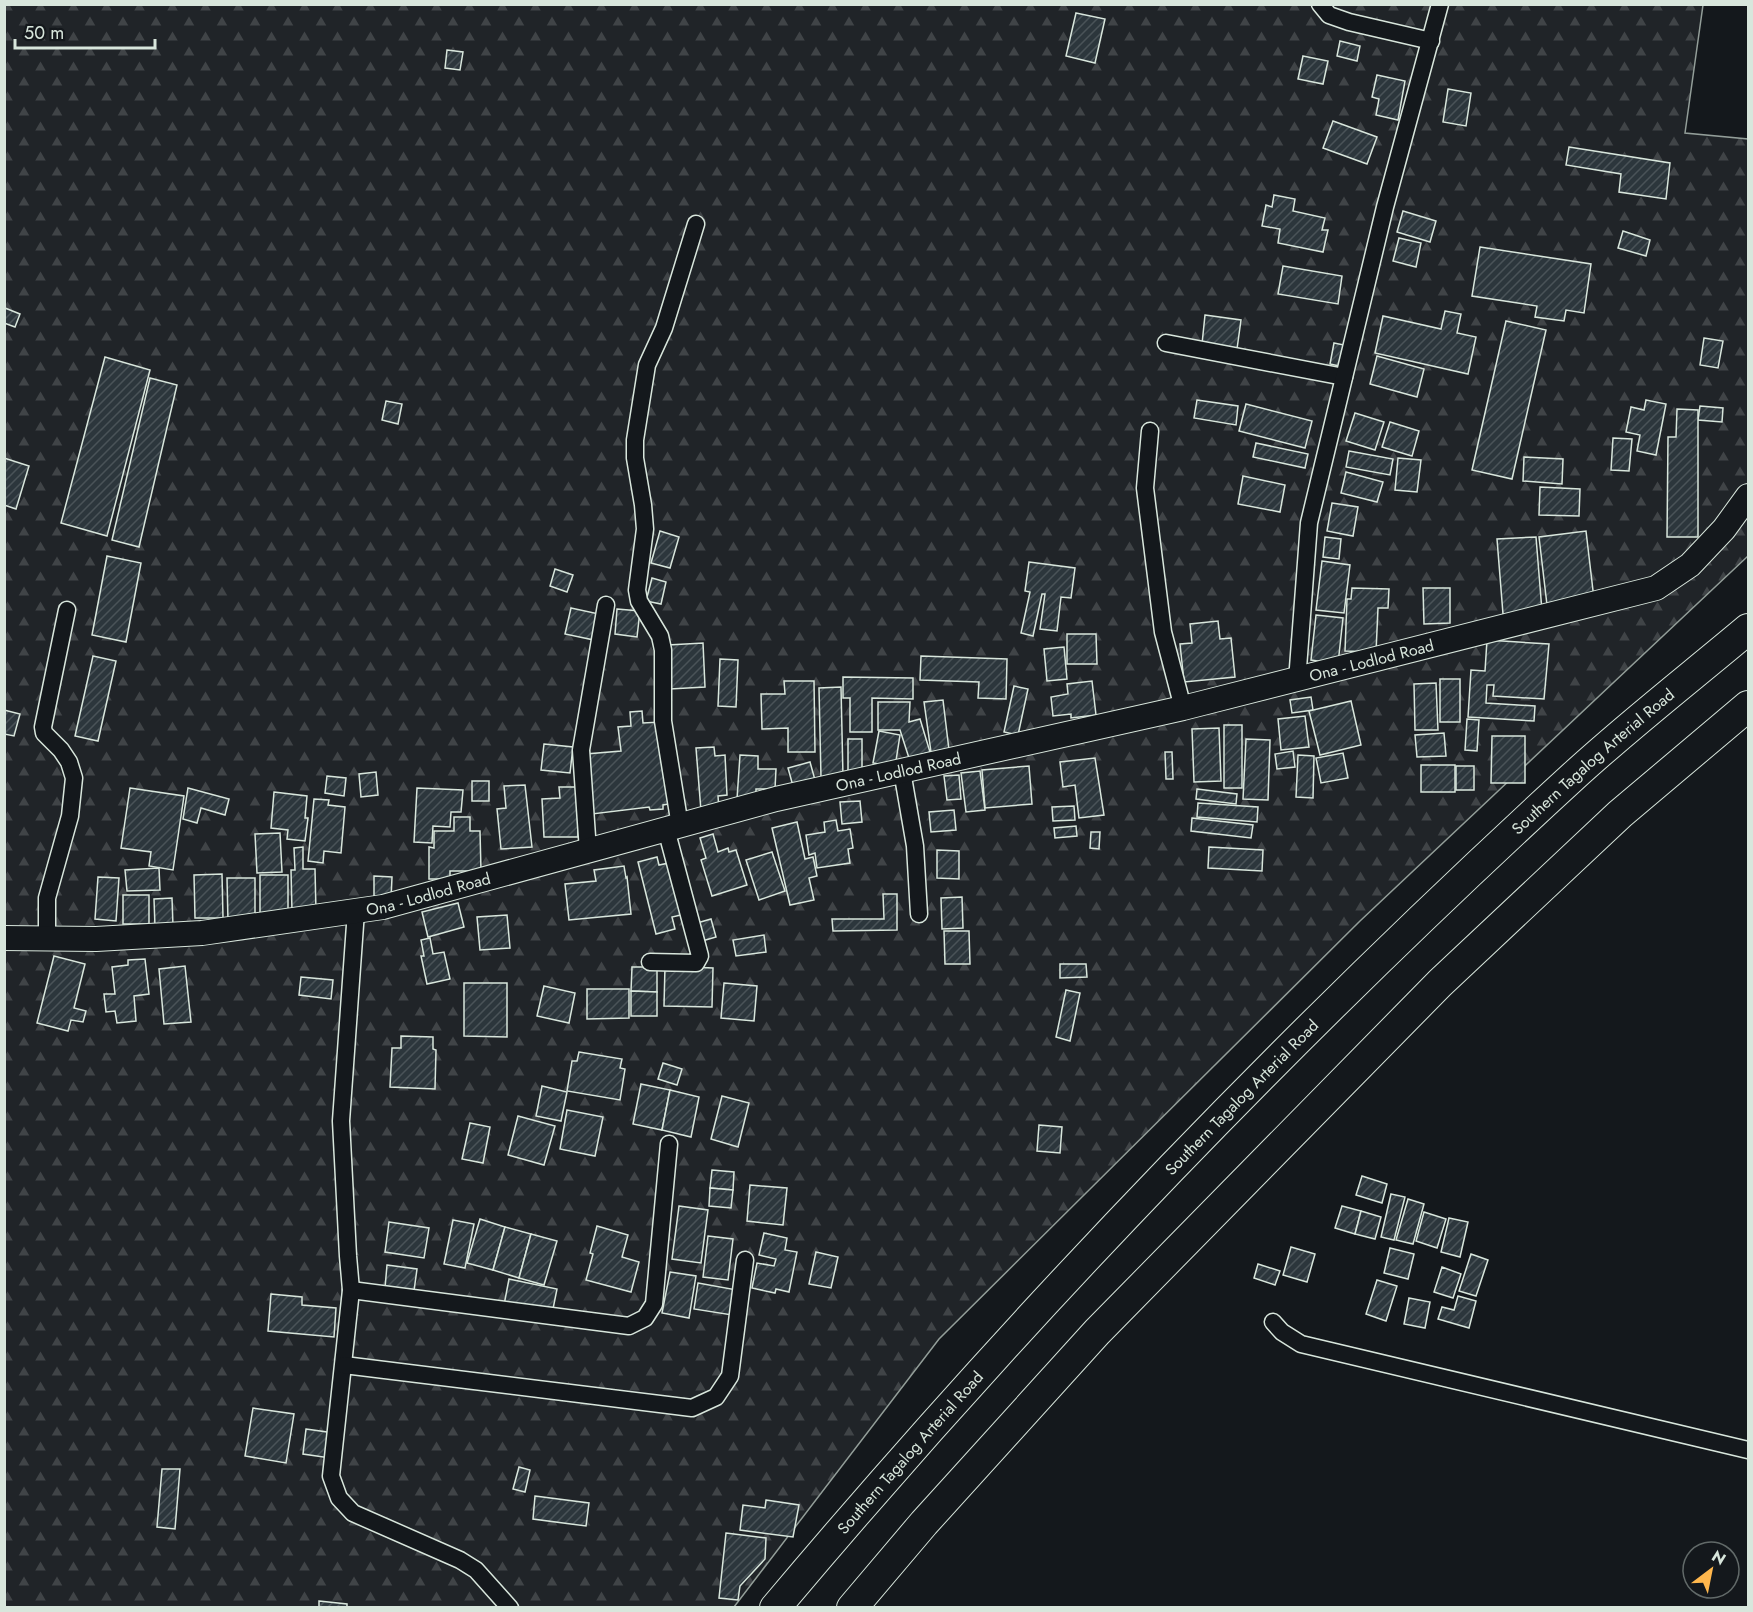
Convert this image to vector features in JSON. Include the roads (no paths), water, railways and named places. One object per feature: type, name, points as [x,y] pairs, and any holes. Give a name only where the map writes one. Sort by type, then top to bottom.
[{"type":"highway","name":"Southern Tagalog Arterial Road","points":[[776,1608],[877,1487],[1028,1321],[1225,1114],[1401,940],[1581,770],[1749,629]]},
{"type":"highway","points":[[852,1608],[924,1522],[1097,1332],[1440,983],[1620,814],[1749,705]]},
{"type":"main road","name":"Ona - Lodlod Road","points":[[4,938],[96,939],[202,933],[383,907],[776,800],[1297,681],[1656,588],[1690,565],[1724,529],[1749,496]]},
{"type":"street","points":[[1320,4],[1329,15],[1349,22],[1431,41]]},
{"type":"street","points":[[1297,681],[1309,523],[1385,207],[1440,4]]},
{"type":"street","points":[[650,962],[696,963],[700,956],[673,828],[663,721],[663,650],[660,636],[639,601],[638,590],[645,529],[634,458],[647,365],[664,328],[696,224]]},
{"type":"street","points":[[1166,343],[1344,377]]},
{"type":"street","points":[[1150,431],[1145,488],[1163,632],[1183,708]]},
{"type":"street","points":[[588,851],[581,750],[606,605]]},
{"type":"street","points":[[47,939],[47,898],[70,816],[74,778],[69,762],[44,733],[42,727],[67,610]]},
{"type":"street","points":[[902,771],[915,846],[919,914]]},
{"type":"street","points":[[356,911],[341,1121],[351,1290],[331,1476],[339,1498],[353,1513],[460,1560],[476,1570],[510,1608]]},
{"type":"street","points":[[351,1290],[629,1326],[645,1318],[654,1304],[669,1144]]},
{"type":"street","points":[[344,1365],[692,1408],[716,1397],[730,1376],[745,1260]]},
{"type":"street","points":[[1273,1322],[1282,1332],[1301,1344],[1749,1450]]}]
